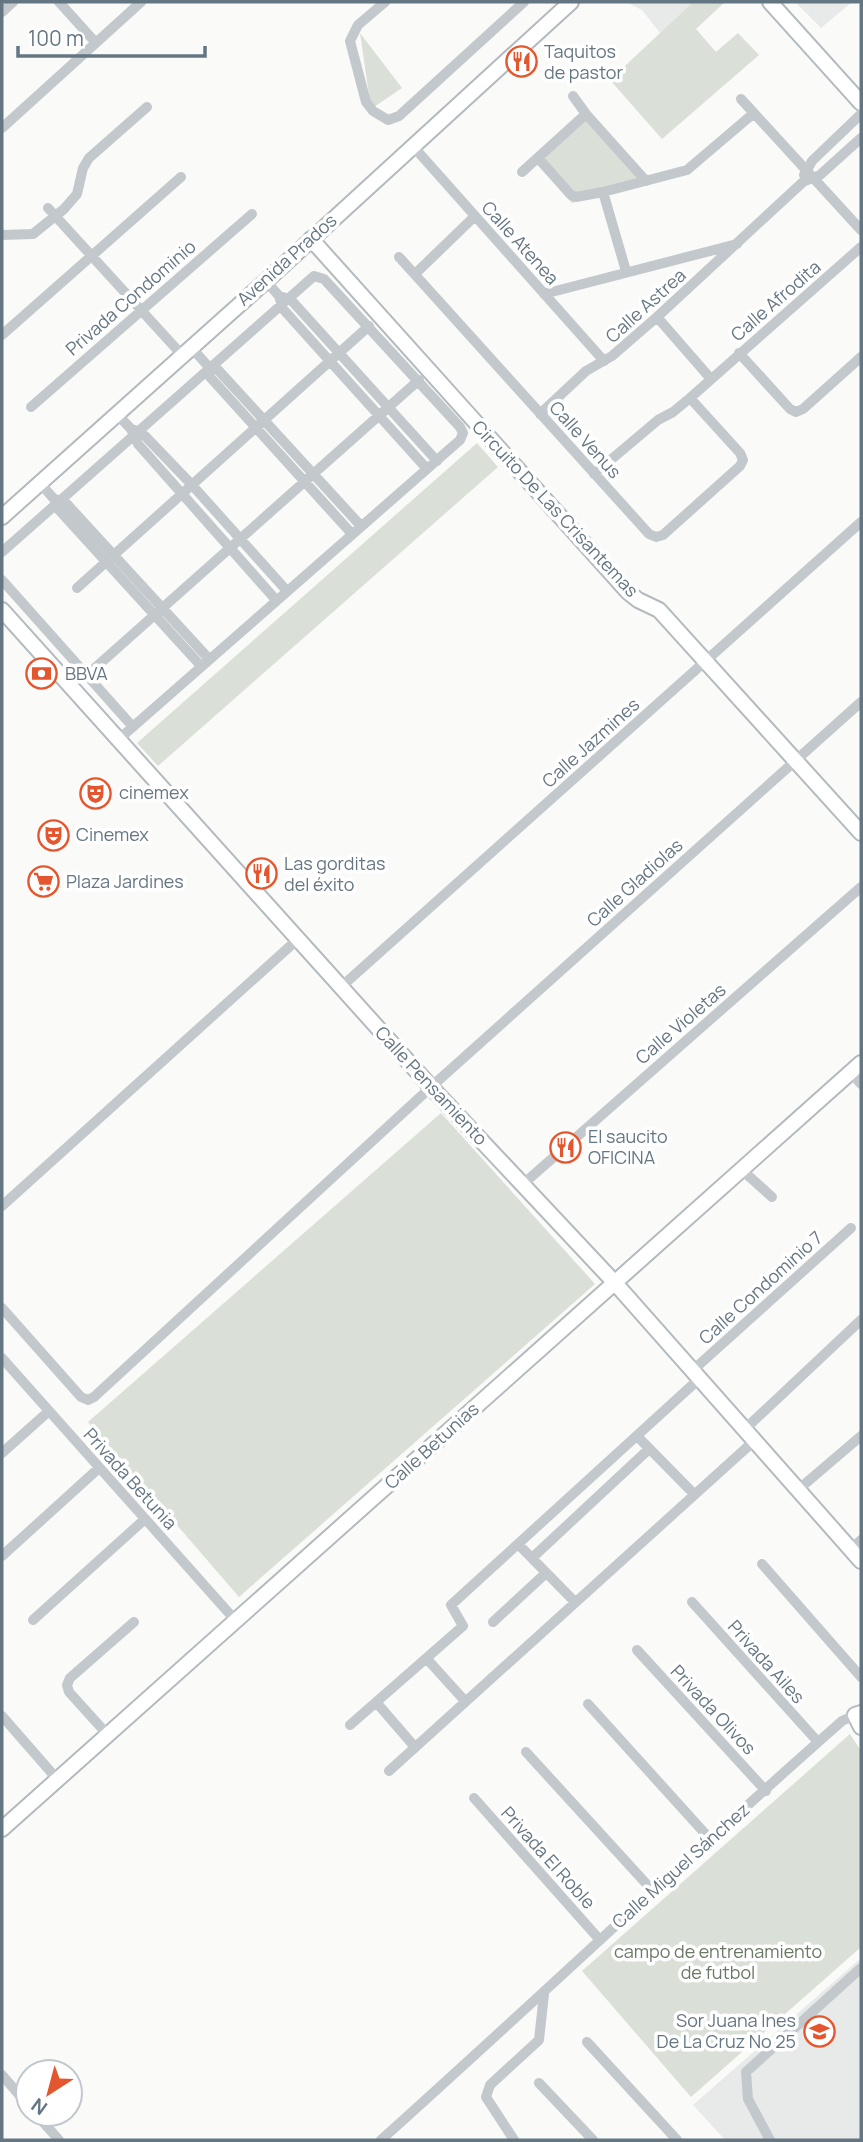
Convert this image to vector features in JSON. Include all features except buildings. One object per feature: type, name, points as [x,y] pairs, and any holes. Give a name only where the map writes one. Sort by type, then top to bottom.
[{"type":"street","points":[[2,12],[13,2]]},
{"type":"street","points":[[59,2],[96,43]]},
{"type":"street","points":[[2,128],[141,2]]},
{"type":"street","points":[[385,2],[358,25],[350,41],[369,107],[383,118],[394,120],[524,2]]},
{"type":"street","name":"Avenida Prados","points":[[2,517],[266,281],[571,2]]},
{"type":"street","points":[[770,2],[861,103]]},
{"type":"street","points":[[573,96],[646,181]]},
{"type":"street","points":[[741,99],[861,230]]},
{"type":"street","points":[[2,235],[33,234],[52,212],[77,194],[83,168],[89,158],[147,107]]},
{"type":"street","points":[[538,158],[571,195],[578,197],[603,192],[689,169],[754,113]]},
{"type":"street","points":[[522,172],[586,114]]},
{"type":"street","points":[[803,183],[806,170],[812,161],[861,114]]},
{"type":"street","name":"Calle Astrea","points":[[540,414],[586,371],[604,361],[657,317],[803,183],[814,179],[861,138]]},
{"type":"street","name":"Calle Atenea","points":[[412,145],[604,361]]},
{"type":"street","points":[[2,335],[181,177]]},
{"type":"street","points":[[603,192],[626,271]]},
{"type":"street","points":[[52,212],[141,310],[209,368],[265,421],[362,526]]},
{"type":"street","name":"Privada Condominio","points":[[31,407],[252,214]]},
{"type":"street","points":[[415,274],[475,216]]},
{"type":"street","name":"Circuito De Las Crisantemas","points":[[311,239],[628,592],[659,610],[861,832]]},
{"type":"street","name":"Calle Astrea","points":[[544,293],[738,243]]},
{"type":"street","name":"Calle Afrodita","points":[[594,474],[658,420],[690,398],[861,247]]},
{"type":"street","name":"Calle Venus","points":[[399,257],[649,534],[656,537],[663,535],[740,466],[743,460],[740,453],[690,398]]},
{"type":"street","points":[[2,552],[56,500],[209,368],[282,300],[311,278],[321,277],[419,380],[462,430],[460,440],[437,461],[119,739]]},
{"type":"street","points":[[266,281],[331,363],[427,469]]},
{"type":"street","points":[[282,300],[339,354],[437,461]]},
{"type":"street","points":[[657,317],[711,379]]},
{"type":"street","points":[[77,588],[331,363],[369,326]]},
{"type":"street","points":[[739,354],[790,409],[796,412],[803,410],[861,357]]},
{"type":"street","points":[[209,368],[210,377],[352,534]]},
{"type":"street","points":[[87,675],[419,380]]},
{"type":"street","points":[[117,414],[192,485],[287,591]]},
{"type":"street","points":[[134,431],[182,495],[276,600]]},
{"type":"street","points":[[40,483],[154,616],[205,663]]},
{"type":"street","points":[[56,500],[65,502],[163,608],[205,663]]},
{"type":"street","name":"Calle Jazmines","points":[[341,987],[861,522]]},
{"type":"street","points":[[2,580],[133,727]]},
{"type":"street","name":"Calle Pensamiento","points":[[2,610],[432,1087],[615,1283],[749,1435],[856,1545],[861,1560]]},
{"type":"street","name":"Calle Gladiolas","points":[[2,1308],[81,1396],[91,1399],[432,1087],[861,702]]},
{"type":"street","name":"Calle Violetas","points":[[522,1185],[861,887]]},
{"type":"street","points":[[2,1206],[298,939]]},
{"type":"street","name":"Calle Betunias","points":[[3,1824],[236,1621],[615,1283],[858,1073]]},
{"type":"street","points":[[743,1171],[772,1197]]},
{"type":"street","name":"Calle Condominio 7","points":[[427,1659],[463,1626],[451,1605],[636,1436],[695,1375],[851,1228]]},
{"type":"street","points":[[388,1771],[694,1494],[861,1320]]},
{"type":"street","name":"Privada Betunia","points":[[2,1357],[236,1621]]},
{"type":"street","points":[[2,1454],[49,1411]]},
{"type":"street","points":[[636,1436],[694,1494]]},
{"type":"street","points":[[799,1489],[861,1436]]},
{"type":"street","points":[[532,1558],[649,1449]]},
{"type":"street","points":[[2,1556],[99,1468]]},
{"type":"street","points":[[33,1620],[145,1519]]},
{"type":"street","points":[[518,1544],[575,1602]]},
{"type":"street","points":[[762,1564],[861,1677]]},
{"type":"street","points":[[493,1622],[547,1573]]},
{"type":"street","name":"Privada Ailes","points":[[692,1602],[818,1742]]},
{"type":"street","points":[[107,1734],[69,1692],[67,1685],[70,1678],[134,1622]]},
{"type":"street","name":"Privada Olivos","points":[[637,1650],[766,1791]]},
{"type":"street","points":[[350,1725],[427,1659],[465,1701]]},
{"type":"street","points":[[376,1702],[414,1746]]},
{"type":"street","points":[[587,1704],[710,1839]]},
{"type":"street","points":[[2,1716],[57,1779]]},
{"type":"street","name":"Calle Miguel Sánchez","points":[[381,2140],[544,1994],[652,1890],[818,1742],[842,1721],[859,1718]]},
{"type":"street","points":[[526,1752],[652,1890]]},
{"type":"street","name":"Privada El Roble","points":[[474,1798],[599,1939]]},
{"type":"street","points":[[770,2140],[748,2099],[746,2072],[861,1968]]},
{"type":"street","points":[[514,2140],[486,2097],[490,2085],[539,2040],[544,1994]]},
{"type":"street","points":[[587,2042],[677,2140]]},
{"type":"street","points":[[2,2075],[14,2089]]},
{"type":"street","points":[[539,2083],[593,2140]]},
{"type":"shaded area","points":[[626,2],[693,2],[660,33],[642,10]]},
{"type":"shaded area","points":[[795,2],[852,2],[821,28]]},
{"type":"shaded area","name":"Sor Juana Ines De La Cruz No 25","points":[[861,1958],[861,2140],[725,2140],[693,2105]]},
{"type":"green space","points":[[693,2],[725,2],[696,29],[716,52],[738,33],[759,55],[662,139],[610,80]]},
{"type":"green space","points":[[360,33],[402,88],[371,109]]},
{"type":"green space","points":[[585,116],[646,175],[572,203],[536,163]]},
{"type":"green space","points":[[477,443],[498,467],[158,766],[137,743]]},
{"type":"green space","points":[[441,1113],[595,1284],[239,1597],[88,1422]]},
{"type":"green space","name":"campo de entrenamiento de futbol","points":[[850,1734],[861,1751],[861,1947],[691,2097],[582,1971]]},
{"type":"place","name":"Taquitos de pastor","points":[[521,62]]},
{"type":"place","name":"BBVA","points":[[42,674]]},
{"type":"place","name":"cinemex","points":[[96,793]]},
{"type":"place","name":"Cinemex","points":[[53,835]]},
{"type":"place","name":"Las gorditas del éxito","points":[[261,874]]},
{"type":"place","name":"Plaza Jardines","points":[[43,882]]},
{"type":"place","name":"El saucito OFICINA","points":[[565,1147]]},
{"type":"place","name":"Sor Juana Ines De La Cruz No 25","points":[[819,2031]]}]
